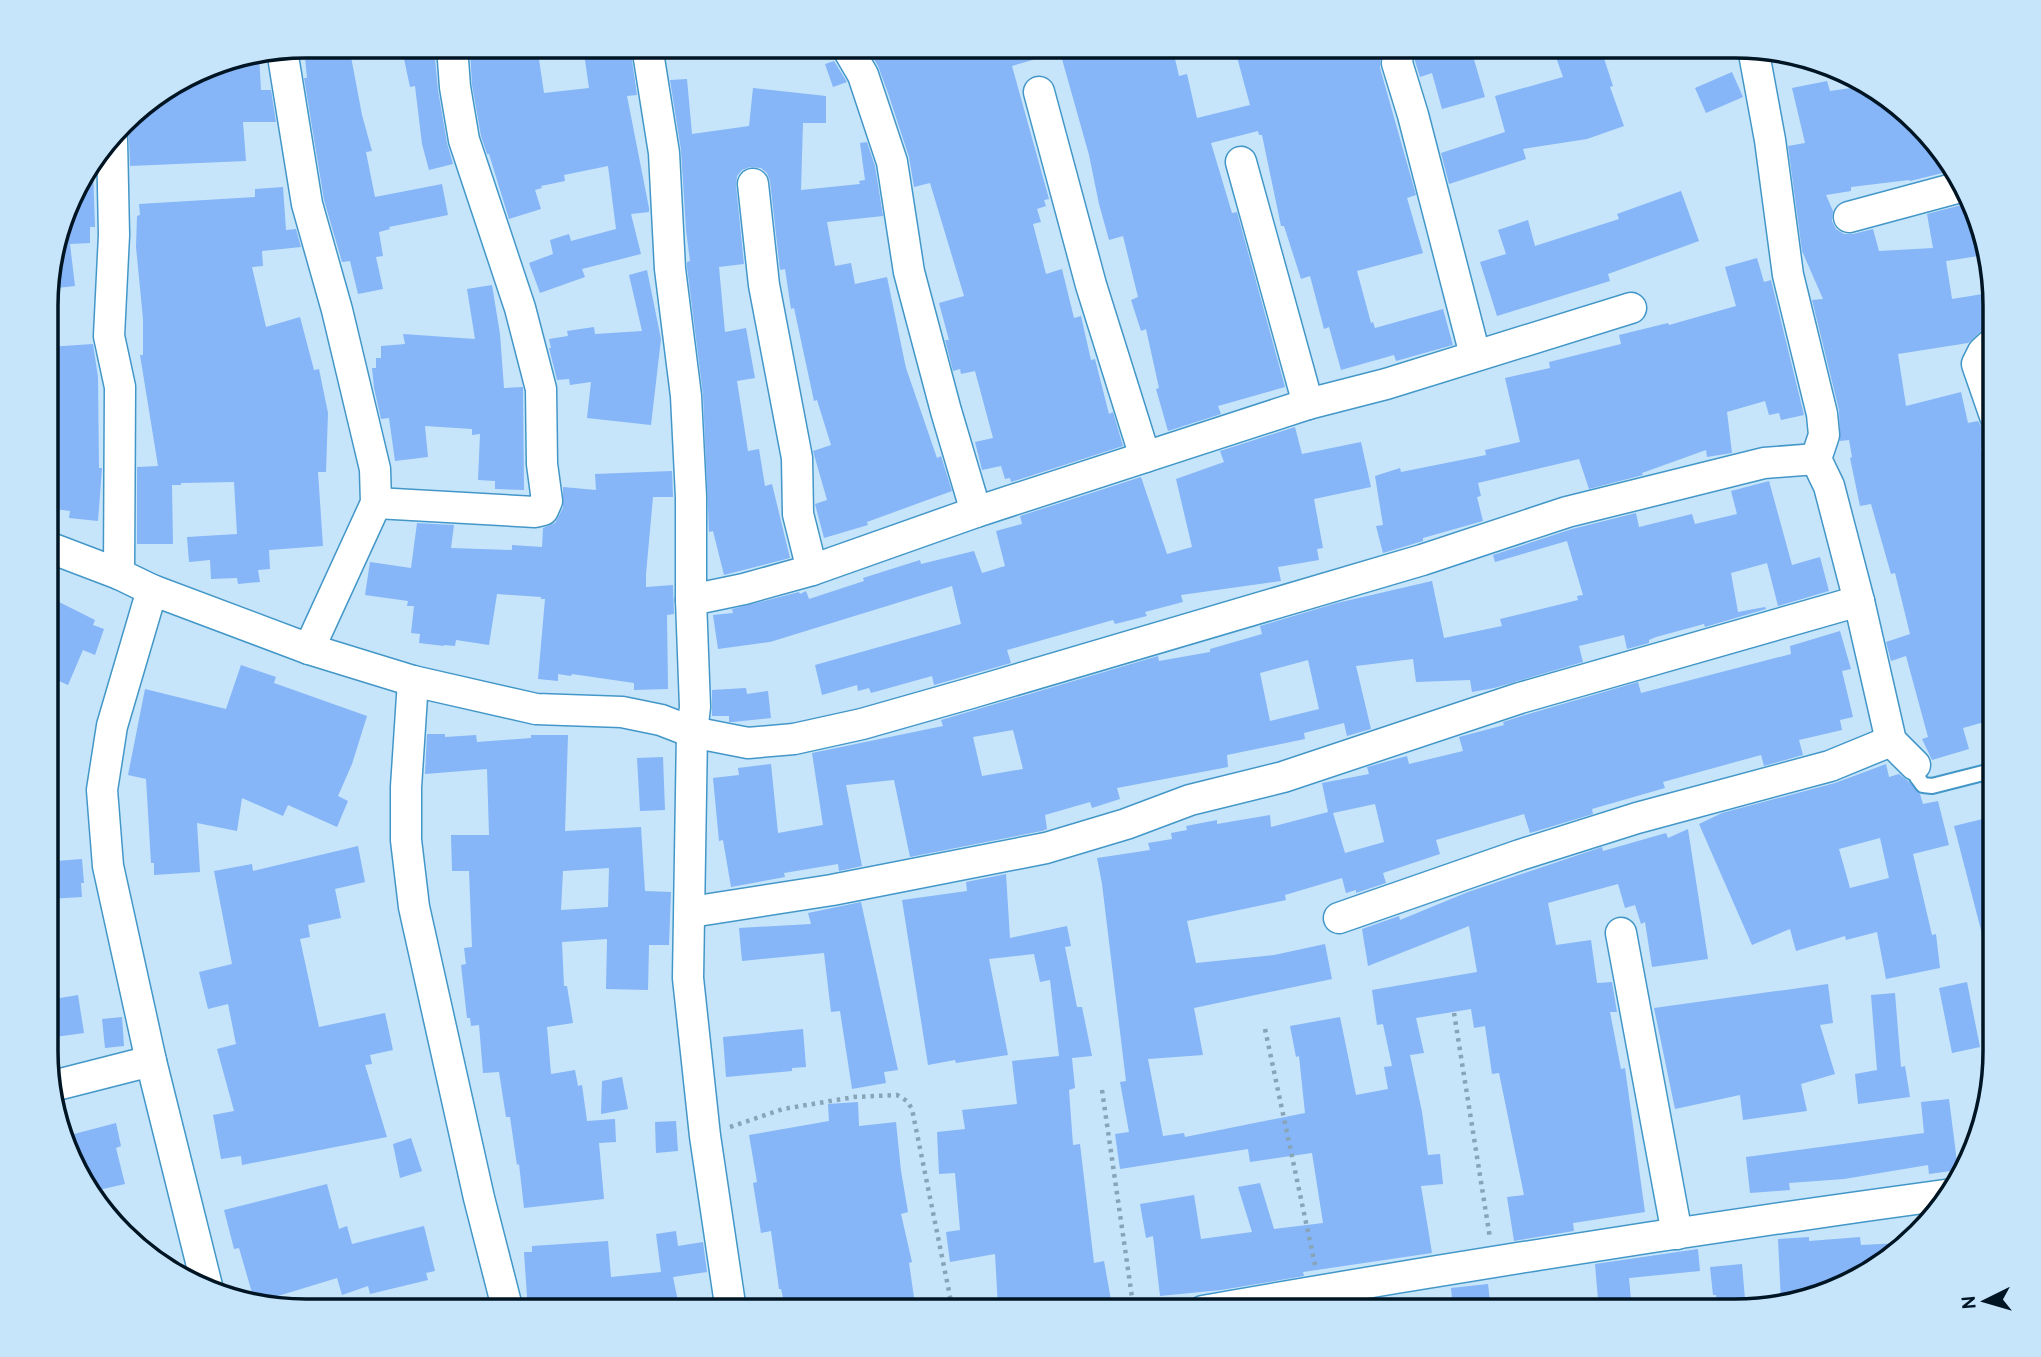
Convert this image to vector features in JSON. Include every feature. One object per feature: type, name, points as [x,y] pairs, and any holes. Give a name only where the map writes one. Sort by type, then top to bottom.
[{"type":"street","points":[[376,503],[535,512],[543,510],[547,501],[542,464],[541,389],[520,308],[464,140],[453,58]]},
{"type":"street","points":[[650,58],[664,153],[670,270],[686,396],[691,497],[695,707],[692,732],[688,978],[705,1136],[729,1299]]},
{"type":"street","points":[[853,58],[863,75],[892,162],[909,272],[976,512]]},
{"type":"street","points":[[1397,58],[1396,63],[1413,115],[1475,355]]},
{"type":"street","points":[[283,59],[307,204],[337,310],[375,469],[376,503],[309,649]]},
{"type":"street","points":[[1763,59],[1788,275],[1822,414],[1824,435],[1816,458],[1829,486],[1860,601],[1891,741],[1915,765]]},
{"type":"street","points":[[1039,92],[1091,285],[1145,457]]},
{"type":"street","points":[[111,152],[114,235],[109,336],[120,387],[119,574]]},
{"type":"street","points":[[1241,162],[1308,404]]},
{"type":"street","points":[[753,184],[764,285],[797,458],[798,514],[812,570]]},
{"type":"street","points":[[1849,217],[1954,189]]},
{"type":"street","points":[[691,600],[812,570],[976,512],[1308,404],[1385,384],[1631,308]]},
{"type":"street","points":[[1983,352],[1977,365],[1983,382]]},
{"type":"street","points":[[58,551],[152,590],[309,649],[413,681],[536,709],[622,712],[661,720],[692,732],[748,743],[794,739],[862,724],[1422,560],[1567,512],[1764,463],[1816,458]]},
{"type":"street","points":[[152,590],[112,726],[102,790],[108,866],[151,1061],[205,1278]]},
{"type":"street","points":[[691,912],[832,890],[1046,848],[1126,824],[1189,800],[1283,777],[1520,698],[1860,601]]},
{"type":"street","points":[[413,681],[406,787],[406,840],[414,907],[479,1198],[505,1299]]},
{"type":"street","points":[[1339,918],[1533,850],[1637,818],[1830,766],[1891,741]]},
{"type":"street","points":[[1621,933],[1677,1234]]},
{"type":"street","points":[[60,1084],[151,1061]]},
{"type":"street","points":[[1269,1299],[1677,1234],[1936,1196]]},
{"type":"lane","points":[[1915,765],[1917,777],[1923,785],[1932,786],[1983,773]]},
{"type":"path","points":[[1454,1013],[1493,1263]]},
{"type":"path","points":[[1265,1029],[1320,1290]]},
{"type":"path","points":[[1102,1090],[1132,1299]]},
{"type":"path","points":[[705,1136],[783,1109],[853,1097],[897,1095],[907,1101],[912,1109],[951,1299]]},
{"type":"building","points":[[305,58],[351,58],[372,151],[366,152],[375,197],[442,184],[448,215],[389,227],[390,229],[379,232],[383,256],[376,257],[383,289],[358,294],[350,261],[342,262],[324,200],[304,78],[307,78]]},
{"type":"building","points":[[404,58],[435,58],[447,143],[453,164],[429,170],[422,144],[415,86],[410,87]]},
{"type":"building","points":[[470,58],[539,58],[544,93],[589,88],[585,58],[632,58],[637,95],[627,96],[649,208],[649,212],[631,214],[641,254],[582,269],[585,277],[540,293],[529,263],[553,254],[550,240],[569,234],[571,241],[616,229],[608,166],[564,175],[565,181],[541,186],[542,188],[535,190],[541,209],[509,219],[481,136],[472,85]]},
{"type":"building","points":[[873,58],[1039,58],[1012,66],[1049,199],[1044,200],[1046,206],[1037,209],[1041,222],[1033,224],[1046,274],[1062,269],[1074,318],[1081,316],[1091,360],[1095,359],[1109,414],[1113,412],[1123,446],[1011,482],[1010,478],[1005,479],[1001,466],[982,470],[975,442],[993,438],[975,371],[961,374],[960,369],[953,371],[945,340],[949,340],[939,303],[964,296],[930,183],[914,187],[909,157]]},
{"type":"building","points":[[1062,58],[1175,58],[1179,76],[1187,74],[1197,118],[1250,105],[1237,58],[1380,58],[1380,68],[1416,195],[1407,198],[1423,253],[1357,271],[1371,323],[1373,322],[1375,328],[1443,309],[1453,345],[1396,361],[1394,355],[1341,370],[1329,327],[1324,329],[1310,276],[1301,279],[1284,226],[1281,226],[1262,135],[1259,135],[1258,131],[1211,143],[1232,213],[1237,212],[1285,387],[1218,406],[1221,414],[1168,431],[1156,389],[1159,388],[1146,329],[1141,331],[1131,300],[1138,297],[1123,236],[1109,240]]},
{"type":"building","points":[[1415,58],[1474,58],[1485,97],[1442,109],[1432,73],[1420,77]]},
{"type":"building","points":[[1556,58],[1604,58],[1613,86],[1610,87],[1624,126],[1587,139],[1523,149],[1526,159],[1449,184],[1441,153],[1505,132],[1495,96],[1563,77]]},
{"type":"building","points":[[834,61],[847,82],[833,87],[825,64]]},
{"type":"building","points":[[259,63],[261,90],[271,90],[276,122],[243,122],[246,161],[130,166],[127,133],[142,119],[182,91],[226,71]]},
{"type":"building","points":[[1732,72],[1743,97],[1706,113],[1695,88]]},
{"type":"building","points":[[687,79],[692,134],[749,126],[753,88],[826,96],[826,123],[803,123],[801,190],[860,184],[859,181],[865,180],[860,143],[867,142],[875,166],[883,216],[827,222],[835,266],[851,263],[855,284],[887,277],[906,368],[937,458],[941,456],[952,491],[867,522],[868,525],[824,538],[815,504],[827,500],[813,451],[831,445],[817,400],[814,401],[794,308],[791,309],[785,269],[780,270],[770,181],[761,168],[750,167],[737,176],[736,185],[744,264],[719,267],[725,332],[746,328],[755,378],[737,381],[748,451],[759,449],[765,486],[772,484],[790,558],[724,575],[713,531],[709,532],[703,395],[687,267],[687,262],[690,261],[681,150],[670,80]]},
{"type":"building","points":[[1827,81],[1830,91],[1853,88],[1886,109],[1911,130],[1944,173],[1910,181],[1851,187],[1851,191],[1826,195],[1833,211],[1832,221],[1836,229],[1844,234],[1853,234],[1873,229],[1879,251],[1933,248],[1927,214],[1962,205],[1975,242],[1978,256],[1946,261],[1952,299],[1983,294],[1983,329],[1968,343],[1898,354],[1906,406],[1961,392],[1968,423],[1978,421],[1983,429],[1983,722],[1963,728],[1969,749],[1932,760],[1922,739],[1928,737],[1906,656],[1891,661],[1886,642],[1910,634],[1895,573],[1891,574],[1871,504],[1860,506],[1849,440],[1840,441],[1839,410],[1812,300],[1823,299],[1802,251],[1788,146],[1805,143],[1792,88]]},
{"type":"building","points":[[93,178],[95,227],[90,227],[90,243],[70,244],[75,286],[58,288],[71,226]]},
{"type":"building","points":[[283,187],[286,230],[296,229],[301,247],[262,251],[263,266],[252,267],[266,327],[300,317],[314,370],[319,369],[328,413],[326,472],[318,472],[323,546],[269,550],[270,569],[258,570],[260,582],[238,584],[237,578],[211,579],[210,560],[189,562],[187,537],[237,534],[234,482],[172,485],[173,544],[137,544],[137,467],[158,466],[140,355],[143,355],[143,319],[136,247],[137,216],[140,215],[139,204],[255,197],[255,189]]},
{"type":"building","points":[[1681,191],[1699,241],[1608,274],[1610,281],[1497,316],[1480,262],[1506,254],[1498,230],[1528,220],[1535,246],[1619,219],[1617,214]]},
{"type":"building","points":[[1757,258],[1764,282],[1771,280],[1804,415],[1781,420],[1779,413],[1769,415],[1765,401],[1727,412],[1732,453],[1707,457],[1706,450],[1642,473],[1643,475],[1589,489],[1579,459],[1478,483],[1481,496],[1477,497],[1483,521],[1383,553],[1376,526],[1383,525],[1375,476],[1400,468],[1401,472],[1486,455],[1485,450],[1520,442],[1505,378],[1550,368],[1549,362],[1621,344],[1619,335],[1668,323],[1669,325],[1736,306],[1725,267]]},
{"type":"building","points":[[647,270],[661,339],[651,425],[587,418],[591,382],[570,385],[569,379],[557,380],[549,339],[568,336],[567,331],[594,327],[595,334],[642,331],[629,275]]},
{"type":"building","points":[[492,285],[500,334],[504,388],[523,387],[524,490],[495,489],[495,481],[478,480],[480,434],[472,435],[472,429],[425,426],[428,457],[395,461],[389,418],[381,419],[374,388],[372,368],[376,368],[376,358],[381,358],[381,346],[405,344],[403,334],[475,339],[467,289]]},
{"type":"building","points":[[93,344],[98,377],[99,468],[102,468],[98,521],[69,518],[70,511],[58,509],[58,346]]},
{"type":"building","points":[[1295,427],[1302,454],[1361,442],[1371,487],[1314,499],[1323,548],[1317,549],[1319,560],[1278,567],[1281,581],[1181,595],[1183,602],[1145,612],[1147,616],[1115,624],[1113,620],[1007,650],[1011,663],[934,685],[932,676],[871,693],[869,688],[858,691],[857,685],[822,695],[815,665],[961,624],[952,586],[770,642],[718,649],[713,615],[733,613],[732,609],[799,592],[800,594],[806,591],[809,599],[920,560],[921,564],[974,551],[982,573],[1005,566],[996,531],[1022,524],[1020,516],[1141,477],[1167,554],[1192,547],[1176,479],[1224,462],[1220,451]]},
{"type":"building","points":[[672,471],[673,497],[653,497],[646,574],[646,587],[673,585],[674,614],[667,615],[668,689],[634,690],[634,683],[572,674],[558,674],[558,681],[538,679],[545,599],[541,597],[497,594],[489,645],[456,640],[455,646],[444,646],[419,643],[420,634],[411,633],[414,606],[407,606],[408,601],[365,595],[370,562],[411,568],[417,523],[454,525],[451,548],[512,550],[512,545],[542,547],[543,528],[555,523],[563,508],[563,487],[596,490],[595,474]]},
{"type":"building","points":[[1769,481],[1792,565],[1820,557],[1829,591],[1778,606],[1767,563],[1731,573],[1738,612],[1766,609],[1705,627],[1704,624],[1656,637],[1649,640],[1649,643],[1627,649],[1624,635],[1579,646],[1583,662],[1472,692],[1470,680],[1416,682],[1413,659],[1356,666],[1371,729],[1347,736],[1344,723],[1304,733],[1305,739],[1227,755],[1228,767],[1117,788],[1120,799],[1092,808],[1090,802],[1045,815],[1047,829],[1042,831],[910,857],[894,780],[846,785],[862,866],[839,871],[838,864],[784,873],[785,877],[731,887],[723,840],[719,841],[713,778],[739,775],[738,768],[771,764],[778,833],[823,825],[812,753],[943,726],[941,720],[1158,656],[1159,661],[1210,652],[1210,649],[1262,634],[1260,626],[1337,603],[1432,581],[1444,638],[1502,626],[1500,619],[1578,600],[1577,596],[1583,595],[1567,541],[1495,562],[1493,555],[1572,529],[1636,513],[1639,527],[1692,514],[1695,524],[1737,514],[1731,491]],"holes":[[[1308,660],[1319,709],[1270,721],[1260,673]],[[1013,730],[1023,769],[982,776],[973,737]]]},
{"type":"building","points":[[59,602],[95,620],[93,625],[104,629],[95,655],[83,650],[68,685],[58,680]]},
{"type":"building","points":[[1840,631],[1851,669],[1842,671],[1853,717],[1840,720],[1842,730],[1799,740],[1803,755],[1764,766],[1761,755],[1663,782],[1665,788],[1592,809],[1593,814],[1530,833],[1524,814],[1436,840],[1440,854],[1383,873],[1386,883],[1356,893],[1356,890],[1346,893],[1342,878],[1285,895],[1286,900],[1187,921],[1196,963],[1274,955],[1325,944],[1332,979],[1194,1008],[1203,1055],[1148,1059],[1163,1136],[1184,1133],[1185,1137],[1305,1113],[1299,1056],[1296,1057],[1290,1026],[1340,1017],[1356,1095],[1388,1089],[1384,1067],[1392,1066],[1383,1024],[1377,1025],[1372,990],[1477,972],[1469,926],[1368,966],[1362,929],[1399,916],[1400,920],[1468,892],[1602,847],[1603,851],[1666,833],[1668,838],[1688,829],[1708,959],[1652,967],[1645,922],[1641,924],[1635,905],[1625,908],[1618,884],[1548,903],[1556,945],[1591,940],[1597,983],[1612,982],[1617,1012],[1610,1012],[1621,1069],[1625,1068],[1645,1212],[1573,1223],[1574,1231],[1514,1241],[1507,1197],[1524,1195],[1499,1073],[1492,1074],[1485,1026],[1474,1028],[1471,1009],[1416,1018],[1424,1053],[1410,1055],[1428,1155],[1440,1154],[1443,1184],[1421,1186],[1432,1253],[1303,1272],[1304,1276],[1221,1290],[1160,1296],[1153,1236],[1146,1238],[1140,1204],[1194,1195],[1201,1239],[1252,1232],[1238,1187],[1260,1183],[1274,1229],[1323,1223],[1312,1153],[1250,1162],[1248,1149],[1120,1169],[1115,1134],[1129,1132],[1120,1082],[1126,1081],[1097,858],[1150,850],[1148,843],[1172,839],[1171,833],[1187,830],[1186,826],[1270,815],[1271,827],[1328,812],[1322,783],[1369,774],[1367,767],[1407,756],[1409,764],[1463,751],[1459,737],[1504,725],[1503,722],[1638,682],[1641,693],[1791,654],[1790,646]],"holes":[[[1375,804],[1384,842],[1345,853],[1333,813]]]},
{"type":"building","points":[[241,665],[276,677],[274,683],[367,716],[352,764],[338,796],[348,801],[337,827],[288,805],[283,816],[242,798],[237,831],[197,823],[200,872],[154,875],[146,779],[128,775],[145,689],[226,709]]},
{"type":"building","points":[[746,688],[747,694],[768,691],[771,718],[729,722],[729,716],[712,716],[712,690]]},
{"type":"building","points":[[427,734],[445,734],[445,737],[476,735],[477,742],[531,738],[531,735],[568,735],[565,831],[641,827],[645,891],[671,892],[669,945],[649,945],[648,990],[606,989],[607,939],[562,942],[564,986],[567,986],[573,1023],[547,1027],[551,1074],[575,1070],[578,1086],[582,1085],[587,1121],[615,1119],[616,1142],[599,1143],[604,1199],[524,1208],[519,1164],[517,1165],[510,1117],[506,1117],[499,1072],[483,1073],[479,1025],[471,1026],[470,1018],[467,1018],[461,965],[466,964],[464,948],[472,947],[469,871],[452,871],[451,835],[489,835],[487,769],[425,774]],"holes":[[[609,868],[608,907],[561,910],[563,871]]]},
{"type":"building","points":[[663,757],[665,810],[640,811],[637,758]]},
{"type":"building","points":[[1886,764],[1889,777],[1899,774],[1908,781],[1920,794],[1923,804],[1938,801],[1949,845],[1913,854],[1932,935],[1936,934],[1940,968],[1886,979],[1877,932],[1846,940],[1845,936],[1796,951],[1790,929],[1752,945],[1699,824],[1722,813],[1835,783]],"holes":[[[1880,838],[1889,878],[1850,888],[1839,849]]]},
{"type":"building","points":[[1983,819],[1983,938],[1954,826]]},
{"type":"building","points":[[358,846],[365,882],[335,889],[341,918],[308,925],[310,937],[300,939],[319,1027],[385,1013],[393,1050],[370,1055],[372,1064],[365,1065],[387,1137],[242,1165],[241,1156],[221,1159],[213,1115],[234,1111],[217,1049],[236,1044],[228,1004],[208,1009],[199,972],[232,964],[214,871],[252,864],[253,871]]},
{"type":"building","points":[[82,859],[82,897],[58,898],[58,861]]},
{"type":"building","points":[[1006,874],[1010,938],[1067,926],[1071,946],[1065,947],[1077,1007],[1082,1007],[1092,1056],[1072,1058],[1075,1088],[1069,1090],[1073,1145],[1080,1144],[1094,1263],[1104,1261],[1111,1299],[998,1299],[995,1254],[950,1262],[946,1232],[960,1230],[955,1173],[939,1174],[937,1132],[965,1129],[962,1110],[1017,1104],[1012,1061],[1059,1056],[1050,980],[1040,982],[1034,954],[989,959],[1008,1055],[928,1065],[902,900],[967,891],[966,882]]},
{"type":"building","points":[[861,902],[898,1070],[884,1072],[886,1083],[852,1089],[840,1011],[831,1012],[824,953],[742,961],[739,928],[811,924],[808,913]]},
{"type":"building","points":[[1967,982],[1980,1047],[1952,1053],[1939,988]]},
{"type":"building","points":[[1828,984],[1833,1023],[1820,1025],[1835,1074],[1801,1084],[1807,1111],[1743,1120],[1740,1095],[1675,1109],[1654,1008]]},
{"type":"building","points":[[1895,993],[1901,1067],[1905,1066],[1910,1097],[1858,1104],[1855,1074],[1877,1070],[1871,995]]},
{"type":"building","points":[[78,995],[84,1033],[58,1037],[58,998]]},
{"type":"building","points":[[122,1017],[124,1046],[105,1048],[102,1019]]},
{"type":"building","points":[[803,1029],[806,1067],[792,1068],[792,1071],[726,1077],[723,1037]]},
{"type":"building","points":[[622,1077],[628,1109],[601,1114],[602,1081]]},
{"type":"building","points":[[1949,1099],[1957,1163],[1952,1171],[1929,1174],[1928,1165],[1844,1179],[1789,1183],[1790,1190],[1750,1193],[1746,1157],[1924,1133],[1921,1102]]},
{"type":"building","points":[[858,1102],[859,1126],[896,1122],[908,1212],[901,1214],[912,1262],[909,1263],[914,1299],[783,1299],[779,1289],[771,1231],[761,1233],[753,1183],[757,1182],[749,1135],[829,1121],[828,1104]]},
{"type":"building","points":[[676,1121],[678,1151],[656,1153],[655,1122]]},
{"type":"building","points":[[116,1123],[121,1146],[116,1148],[125,1184],[100,1190],[83,1161],[74,1134]]},
{"type":"building","points":[[411,1138],[422,1171],[400,1178],[393,1144]]},
{"type":"building","points":[[327,1184],[339,1229],[347,1226],[352,1244],[424,1226],[435,1271],[426,1273],[428,1280],[370,1294],[368,1286],[342,1295],[337,1278],[274,1297],[252,1293],[239,1248],[234,1249],[224,1210]]},
{"type":"building","points":[[676,1231],[678,1246],[703,1242],[707,1272],[673,1277],[678,1299],[527,1299],[524,1252],[532,1252],[532,1246],[608,1241],[611,1277],[661,1272],[656,1234]]},
{"type":"building","points":[[1809,1237],[1809,1241],[1860,1237],[1861,1245],[1892,1243],[1845,1274],[1815,1286],[1781,1294],[1778,1239]]},
{"type":"building","points":[[1698,1249],[1700,1271],[1629,1278],[1631,1299],[1598,1299],[1595,1264]]},
{"type":"building","points":[[1742,1264],[1745,1299],[1716,1299],[1716,1295],[1713,1295],[1710,1267]]},
{"type":"building","points":[[1488,1284],[1490,1299],[1452,1299],[1451,1288]]}]
